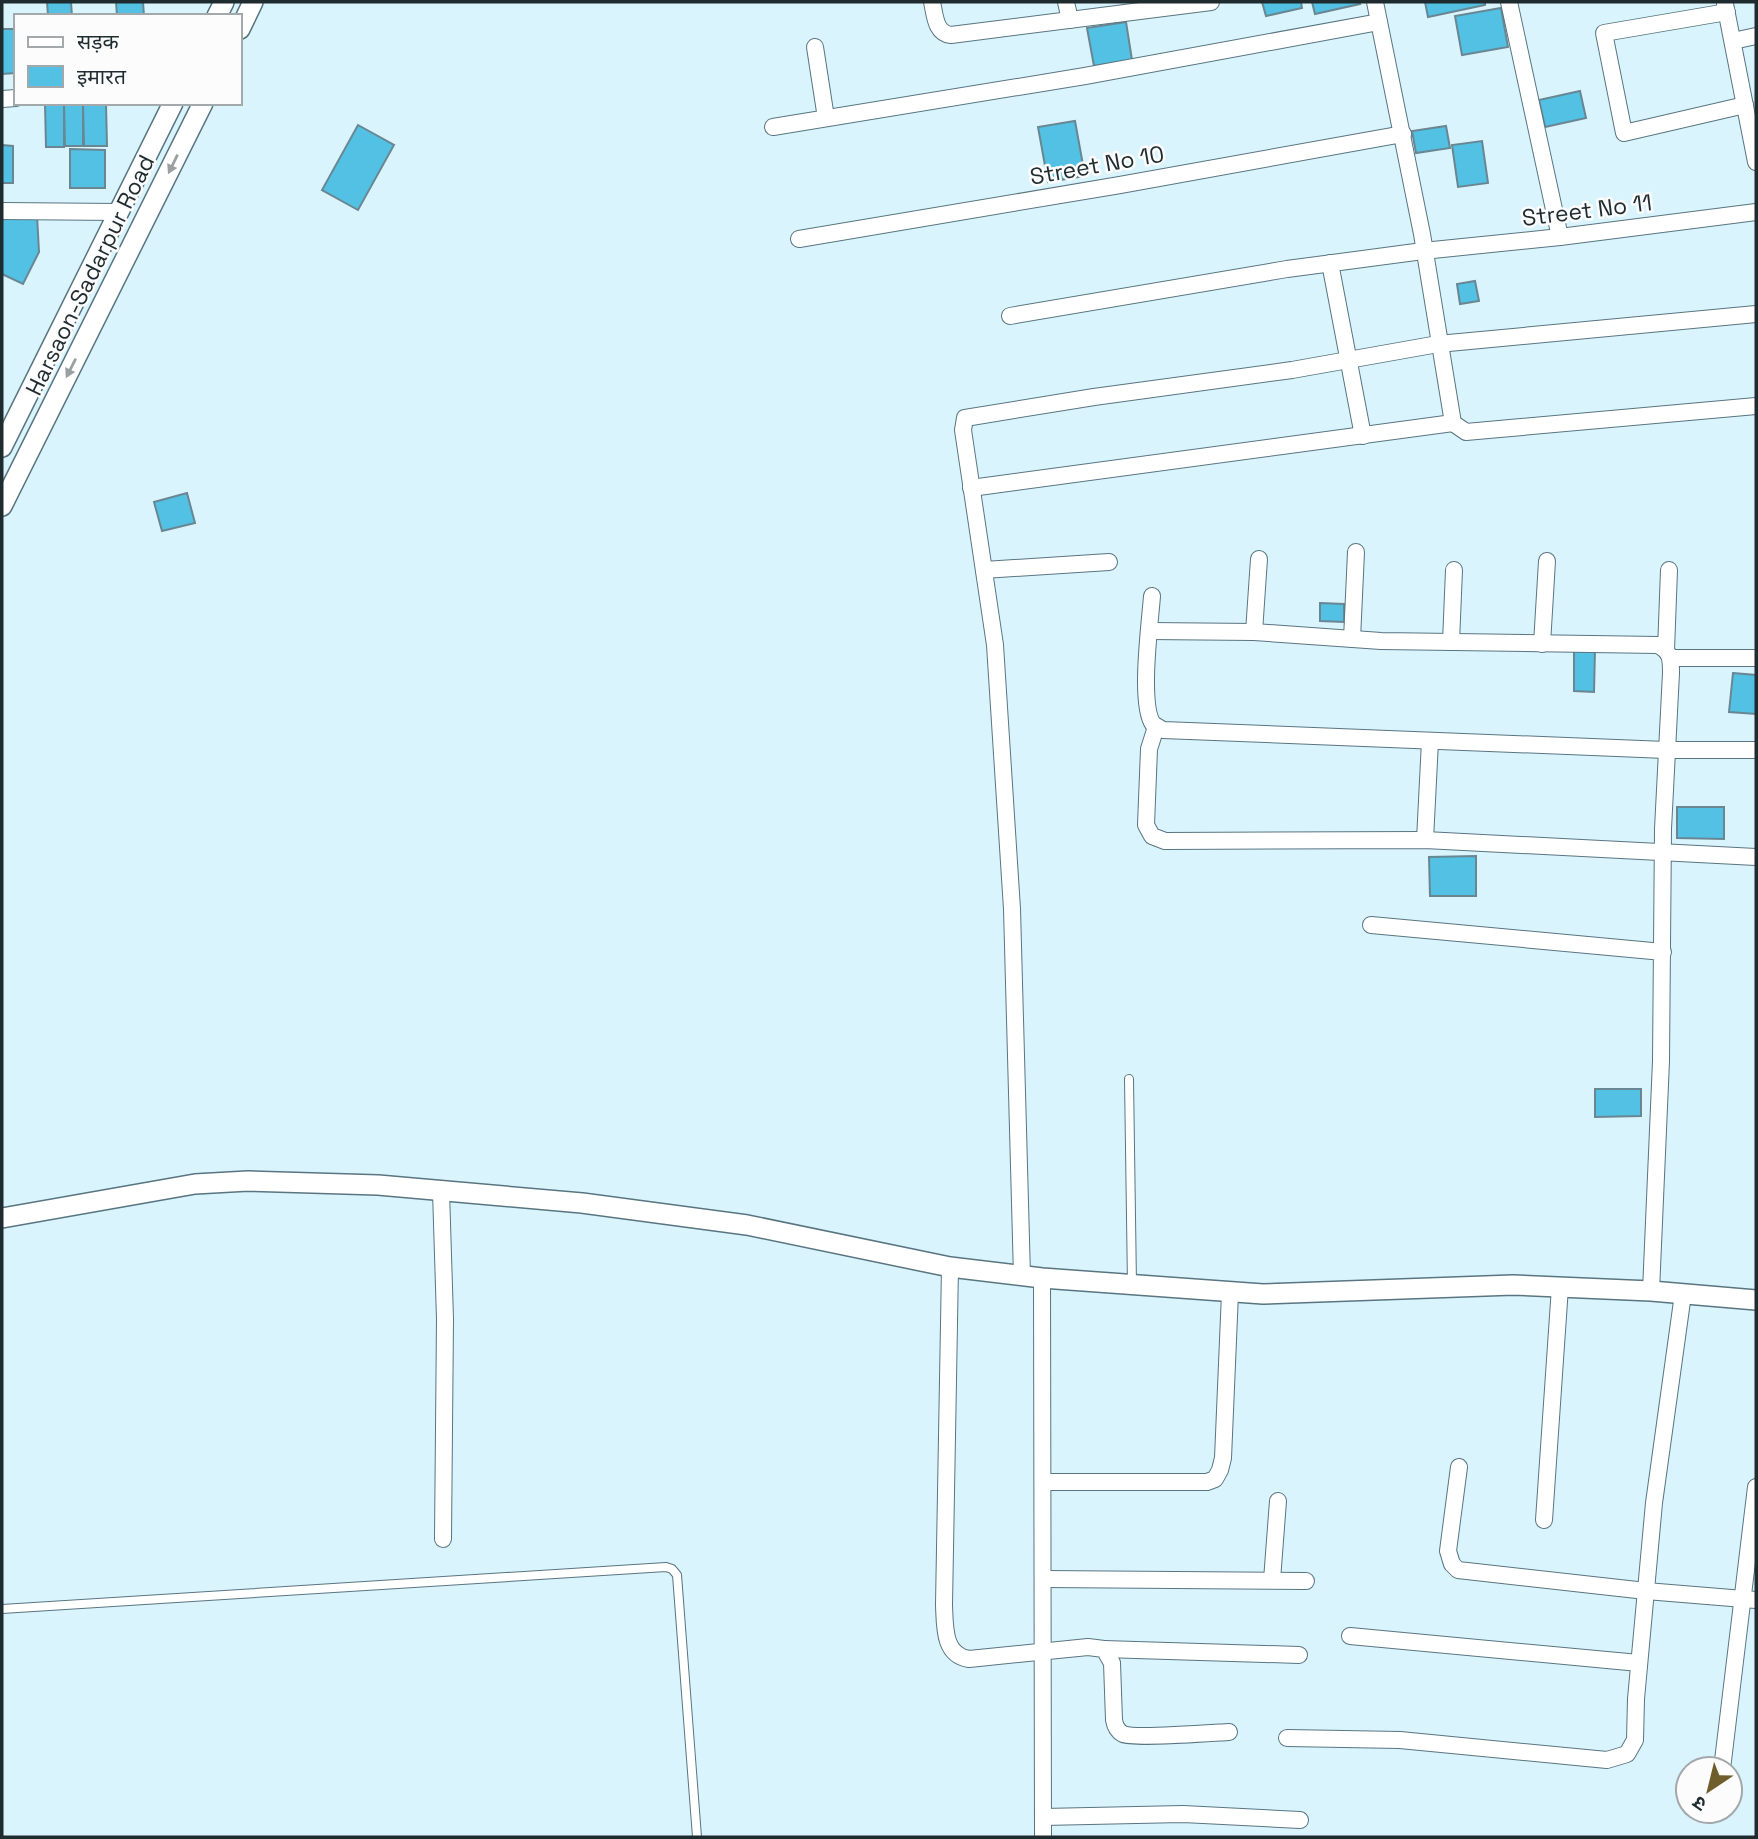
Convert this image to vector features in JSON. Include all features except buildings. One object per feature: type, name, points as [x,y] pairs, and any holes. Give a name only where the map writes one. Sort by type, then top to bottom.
[{"type":"street","points":[[242,25],[253,2]]},
{"type":"street","points":[[932,2],[937,24],[946,35],[1211,2]]},
{"type":"street","points":[[1066,2],[1070,20]]},
{"type":"street","points":[[1375,2],[1403,134],[1453,423]]},
{"type":"street","points":[[1509,2],[1560,237]]},
{"type":"street","points":[[1745,105],[1624,134],[1604,33],[1726,7],[1733,41],[1756,162]]},
{"type":"street","points":[[773,127],[1085,76],[1379,23]]},
{"type":"street","points":[[1733,41],[1756,36]]},
{"type":"street","points":[[815,47],[826,118]]},
{"type":"street","name":"Harsaon-Sadarpur Road","points":[[2,447],[172,105]]},
{"type":"street","name":"Harsaon-Sadarpur Road","points":[[2,506],[202,105]]},
{"type":"street","name":"Street No 10","points":[[799,239],[1403,134]]},
{"type":"street","points":[[2,211],[118,212]]},
{"type":"street","name":"Street No 11","points":[[1010,316],[1330,263],[1756,212]]},
{"type":"street","points":[[1330,263],[1363,436]]},
{"type":"street","points":[[1022,1276],[1012,909],[995,645],[962,422],[967,416],[1292,370],[1438,344],[1756,314]]},
{"type":"street","points":[[971,488],[1453,423],[1466,432],[1756,405]]},
{"type":"street","points":[[1352,639],[1356,552]]},
{"type":"street","points":[[1254,632],[1259,559]]},
{"type":"street","points":[[1542,644],[1547,561]]},
{"type":"street","points":[[984,570],[1108,562]]},
{"type":"street","points":[[1451,642],[1454,570]]},
{"type":"street","points":[[1651,1291],[1661,1061],[1669,570]]},
{"type":"street","points":[[1152,596],[1147,708],[1149,719],[1163,730],[1666,750],[1756,750]]},
{"type":"street","points":[[1149,631],[1254,632],[1451,642],[1658,645],[1669,654],[1756,658]]},
{"type":"street","points":[[1156,727],[1149,749],[1146,825],[1152,836],[1165,841],[1424,840],[1756,857]]},
{"type":"street","points":[[1424,840],[1430,741]]},
{"type":"street","points":[[1371,925],[1663,952]]},
{"type":"street","points":[[2,1218],[195,1184],[268,1181],[377,1185],[582,1203],[747,1225],[950,1267],[1042,1278],[1230,1293],[1305,1294],[1385,1288],[1513,1285],[1651,1291],[1756,1300]]},
{"type":"street","points":[[441,1191],[446,1319],[443,1539]]},
{"type":"street","points":[[950,1267],[944,1605],[949,1645],[954,1653],[970,1659],[1088,1647],[1299,1655]]},
{"type":"street","points":[[1042,1278],[1043,1837]]},
{"type":"street","points":[[1544,1520],[1560,1287]]},
{"type":"street","points":[[1044,1482],[1207,1482],[1215,1479],[1223,1458],[1230,1293]]},
{"type":"street","points":[[1287,1738],[1400,1740],[1607,1760],[1627,1754],[1635,1740],[1639,1663],[1654,1503],[1683,1294]]},
{"type":"street","points":[[1459,1467],[1448,1551],[1452,1564],[1458,1570],[1749,1600]]},
{"type":"street","points":[[1724,1755],[1749,1600],[1756,1487]]},
{"type":"street","points":[[1272,1580],[1278,1501]]},
{"type":"street","points":[[1044,1579],[1306,1581]]},
{"type":"street","points":[[1350,1636],[1639,1663]]},
{"type":"street","points":[[1104,1649],[1112,1663],[1114,1720],[1121,1733],[1141,1736],[1229,1732]]},
{"type":"street","points":[[1043,1818],[1183,1814],[1300,1820]]},
{"type":"lane","points":[[1129,1079],[1132,1285]]},
{"type":"lane","points":[[2,1609],[666,1567],[677,1575],[697,1837]]}]
